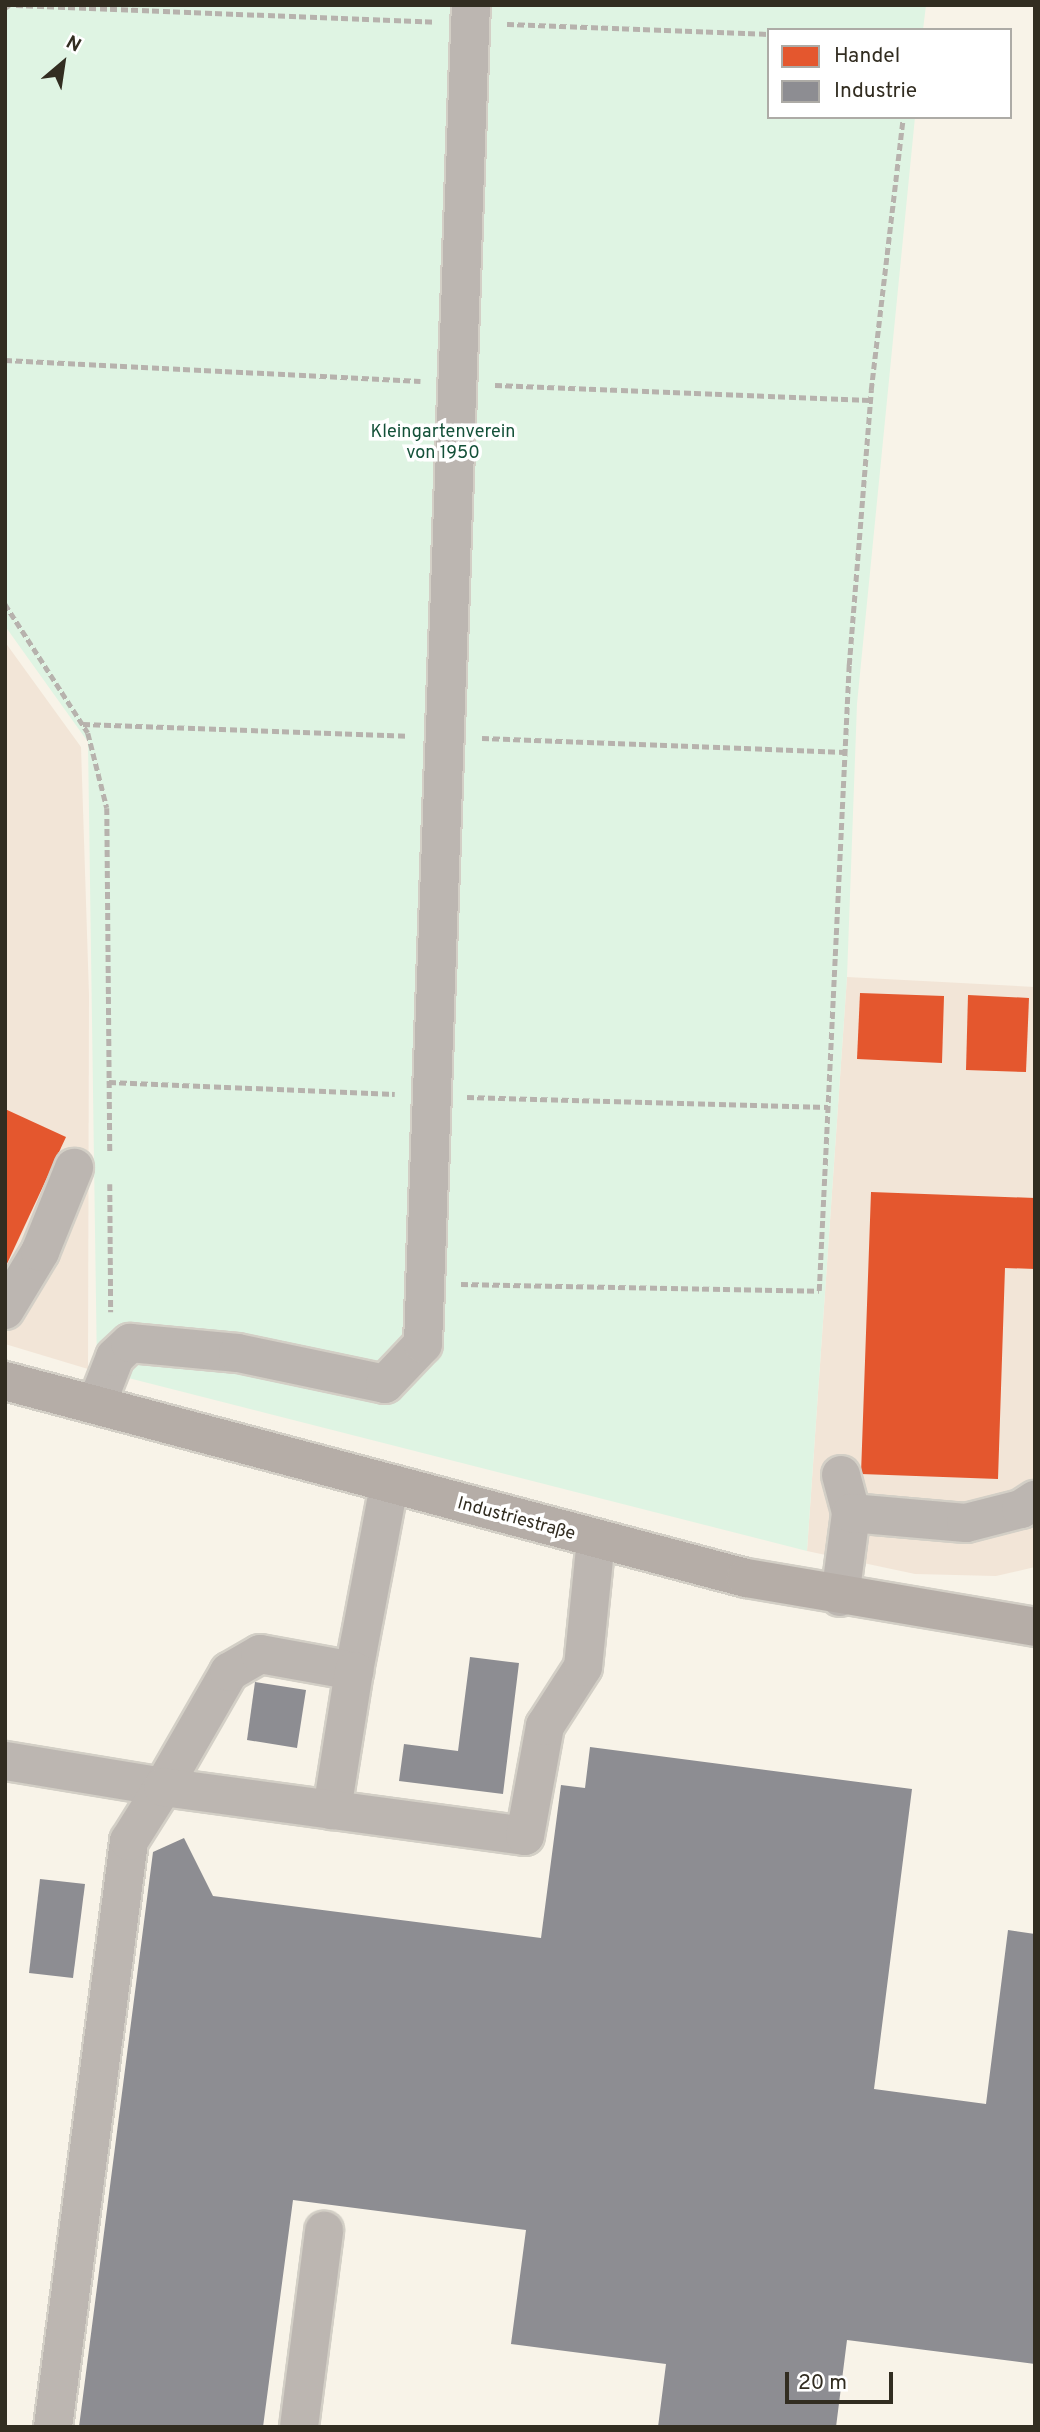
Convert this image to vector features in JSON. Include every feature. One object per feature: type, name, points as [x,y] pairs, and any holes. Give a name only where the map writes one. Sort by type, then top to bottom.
[{"type":"main road","name":"Industriestraße","points":[[5,1381],[97,1403],[596,1540],[840,1597],[1035,1627]]},
{"type":"lane","points":[[97,1403],[115,1357],[130,1343],[238,1353],[385,1384],[423,1344],[471,14]]},
{"type":"lane","points":[[5,1310],[40,1252],[98,1170]]},
{"type":"lane","points":[[840,1597],[851,1513],[841,1475]]},
{"type":"lane","points":[[332,1810],[354,1671],[389,1485]]},
{"type":"lane","points":[[851,1513],[966,1523],[1021,1509],[1035,1500]]},
{"type":"lane","points":[[5,1761],[163,1787],[525,1836],[545,1726],[583,1667],[596,1540]]},
{"type":"lane","points":[[53,2427],[129,1842],[229,1672],[260,1654],[354,1671]]},
{"type":"lane","points":[[299,2427],[324,2231]]},
{"type":"path","points":[[16,5],[471,14],[767,34]]},
{"type":"path","points":[[425,1283],[819,1291],[849,665],[871,390],[903,119]]},
{"type":"path","points":[[5,604],[88,733],[107,808],[98,1170],[111,1314],[123,1350]]},
{"type":"shaded area","points":[[5,642],[81,747],[89,995],[88,1369],[5,1344]]},
{"type":"shaded area","points":[[847,977],[1035,987],[1035,1567],[996,1576],[915,1574],[807,1551]]},
{"type":"green space","name":"Kleingartenverein von 1950","points":[[5,5],[926,5],[923,28],[767,28],[767,119],[915,119],[857,704],[847,977],[807,1551],[97,1370],[88,742],[5,626]]},
{"type":"building: Handel","points":[[860,993],[944,996],[942,1063],[857,1059]]},
{"type":"building: Handel","points":[[968,995],[1029,998],[1026,1072],[966,1070]]},
{"type":"building: Handel","points":[[5,1109],[66,1137],[5,1268]]},
{"type":"building: Handel","points":[[871,1192],[1035,1198],[1035,1269],[1005,1268],[998,1479],[861,1474]]},
{"type":"building: Industrie","points":[[470,1657],[519,1663],[503,1794],[399,1781],[404,1744],[458,1751]]},
{"type":"building: Industrie","points":[[255,1682],[306,1690],[297,1748],[247,1740]]},
{"type":"building: Industrie","points":[[590,1747],[912,1789],[874,2089],[986,2104],[1008,1930],[1035,1934],[1035,2364],[847,2340],[836,2427],[658,2427],[666,2364],[511,2344],[526,2230],[293,2200],[263,2427],[79,2427],[153,1852],[184,1838],[213,1896],[541,1938],[561,1785],[585,1788]]},
{"type":"building: Industrie","points":[[40,1879],[85,1884],[73,1978],[29,1973]]}]
